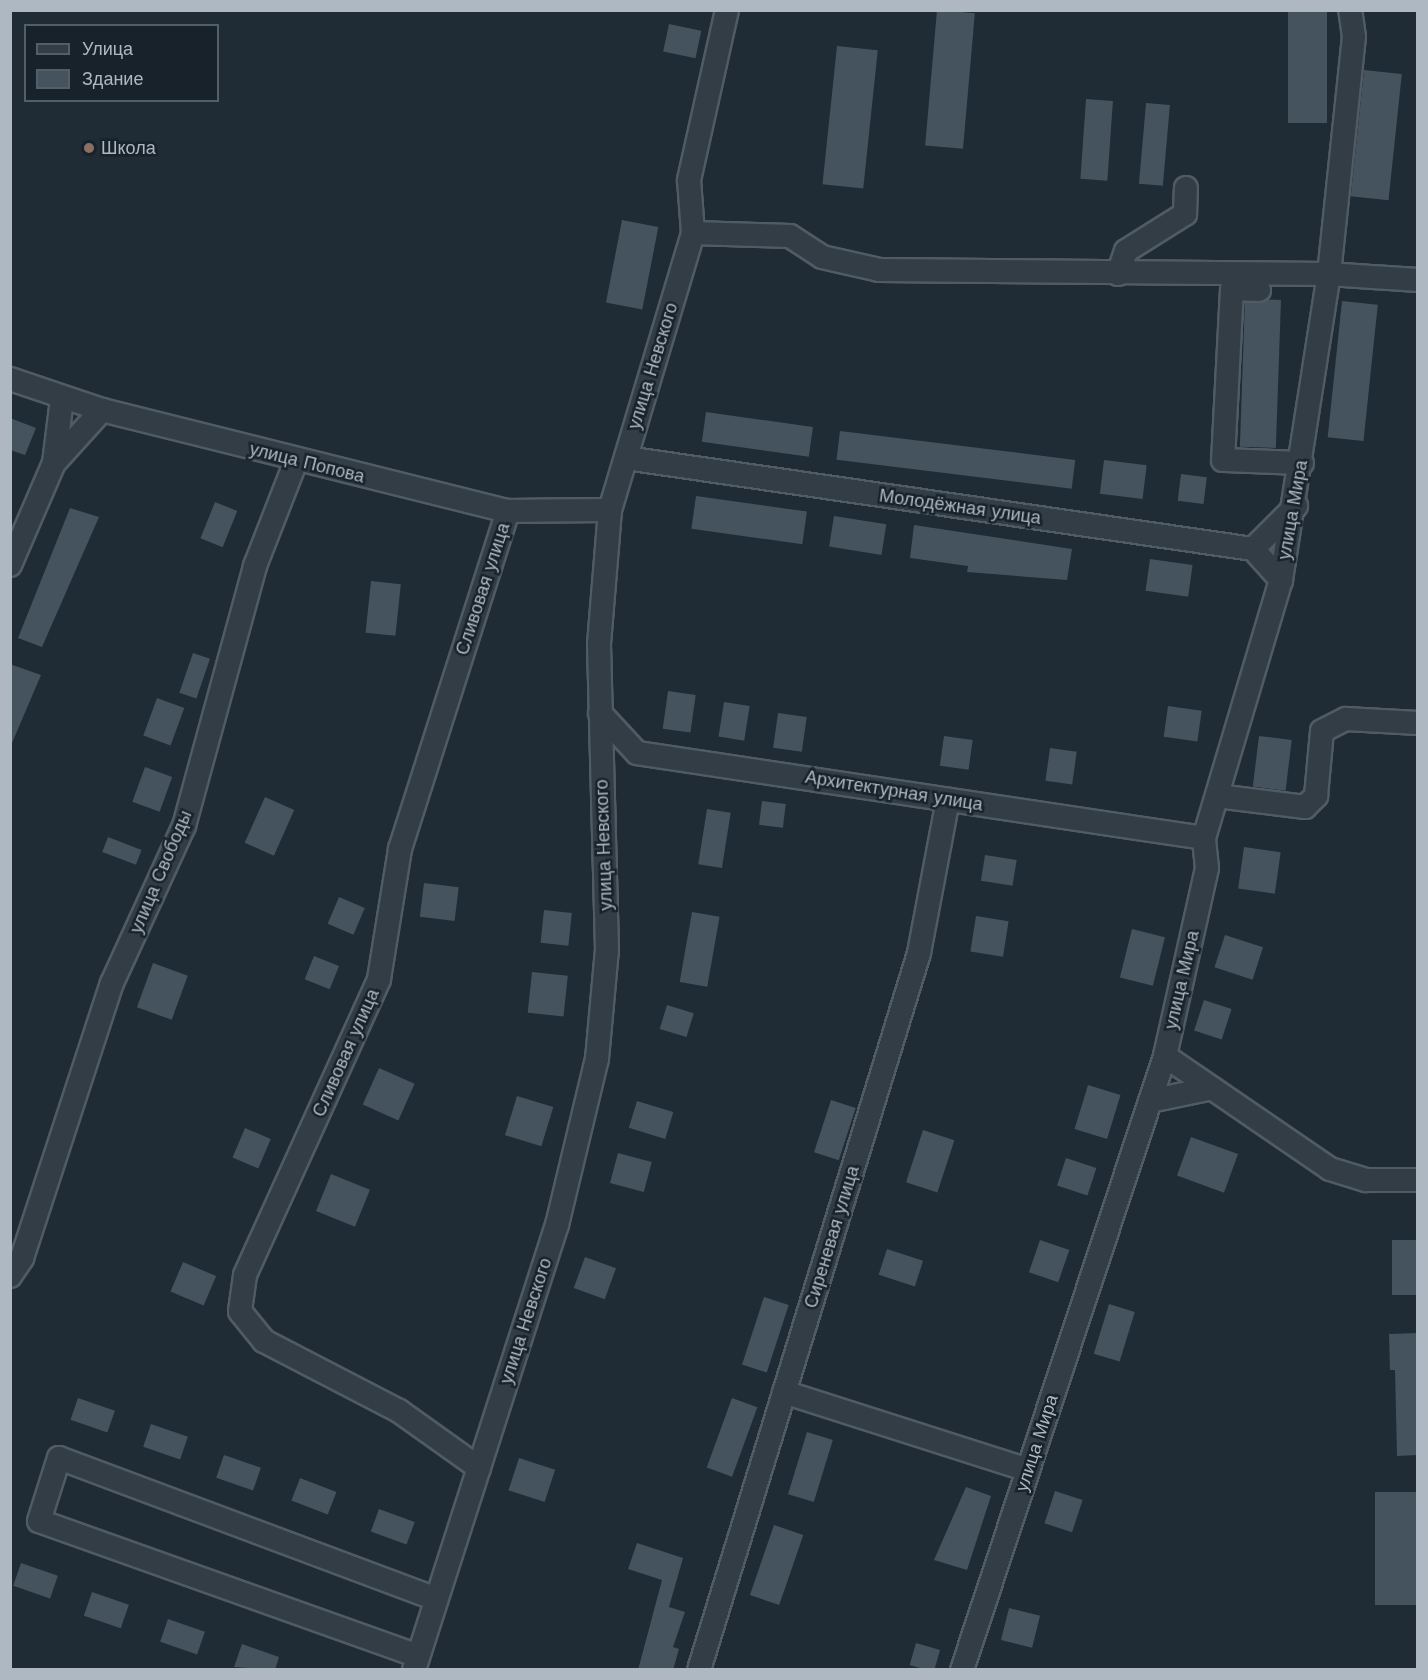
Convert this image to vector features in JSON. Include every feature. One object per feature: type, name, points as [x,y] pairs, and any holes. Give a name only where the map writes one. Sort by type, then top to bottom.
[{"type":"street","name":"улица Невского","points":[[416,1663],[557,1225],[597,1059],[607,950],[599,644],[610,510],[693,233],[689,180],[728,10]]},
{"type":"street","name":"улица Мира","points":[[962,1670],[1165,1056],[1208,868],[1204,838],[1281,580],[1296,506],[1329,274],[1354,37],[1350,10]]},
{"type":"street","points":[[1118,274],[1126,251],[1185,214],[1186,188]]},
{"type":"street","points":[[693,233],[790,236],[822,257],[879,270],[1118,274],[1329,274],[1418,280]]},
{"type":"street","points":[[1299,275],[1283,291],[1232,289],[1223,460],[1302,463]]},
{"type":"street","name":"улица Попова","points":[[10,379],[62,399],[102,410],[296,461],[508,511],[610,510]]},
{"type":"street","points":[[10,565],[54,463],[62,399]]},
{"type":"street","points":[[54,463],[102,410]]},
{"type":"street","name":"Молодёжная улица","points":[[626,458],[1253,549]]},
{"type":"street","name":"улица Свободы","points":[[10,1276],[22,1258],[112,982],[184,826],[255,566],[296,461]]},
{"type":"street","points":[[1281,580],[1253,549],[1296,506]]},
{"type":"street","name":"Сливовая улица","points":[[479,1468],[399,1411],[264,1341],[240,1311],[244,1275],[380,979],[400,849],[508,511]]},
{"type":"street","name":"Архитектурная улица","points":[[600,713],[637,753],[1204,838]]},
{"type":"street","points":[[1216,796],[1305,807],[1316,796],[1322,731],[1346,719],[1418,723]]},
{"type":"street","name":"Сиреневая улица","points":[[699,1670],[919,953],[948,800]]},
{"type":"street","points":[[1165,1056],[1330,1169],[1366,1180],[1418,1180]]},
{"type":"street","points":[[1150,1101],[1212,1088]]},
{"type":"street","points":[[784,1392],[1028,1470]]},
{"type":"street","points":[[416,1663],[39,1521],[59,1458],[436,1599]]},
{"type":"building","points":[[937,10],[975,13],[963,149],[925,145]]},
{"type":"building","points":[[1288,10],[1327,10],[1327,123],[1288,123]]},
{"type":"building","points":[[669,24],[701,31],[695,58],[663,51]]},
{"type":"building","points":[[837,46],[878,50],[863,189],[822,184]]},
{"type":"building","points":[[1364,70],[1402,74],[1389,200],[1351,196]]},
{"type":"building","points":[[1086,99],[1113,101],[1107,181],[1080,179]]},
{"type":"building","points":[[1146,103],[1170,105],[1163,186],[1139,184]]},
{"type":"building","points":[[622,220],[658,227],[642,310],[606,302]]},
{"type":"building","points":[[1245,299],[1281,300],[1276,448],[1240,447]]},
{"type":"building","points":[[1342,301],[1378,305],[1363,441],[1328,437]]},
{"type":"building","points":[[706,412],[813,427],[809,457],[702,442]]},
{"type":"building","points":[[10,418],[36,428],[25,455],[10,450]]},
{"type":"building","points":[[840,431],[1075,460],[1072,489],[836,460]]},
{"type":"building","points":[[1104,460],[1147,465],[1143,499],[1100,494]]},
{"type":"building","points":[[1181,474],[1207,477],[1204,504],[1178,501]]},
{"type":"building","points":[[696,496],[807,512],[802,544],[691,529]]},
{"type":"building","points":[[215,502],[237,511],[223,547],[200,538]]},
{"type":"building","points":[[70,508],[99,517],[42,647],[18,638]]},
{"type":"building","points":[[834,516],[886,524],[881,555],[829,547]]},
{"type":"building","points":[[914,525],[1072,549],[1067,580],[967,572],[968,566],[910,558]]},
{"type":"building","points":[[1150,559],[1193,565],[1188,597],[1146,591]]},
{"type":"building","points":[[371,581],[401,584],[395,636],[366,633]]},
{"type":"building","points":[[193,653],[210,659],[196,699],[179,693]]},
{"type":"building","points":[[10,664],[41,675],[12,743],[10,743]]},
{"type":"building","points":[[668,691],[696,695],[690,733],[663,729]]},
{"type":"building","points":[[157,698],[184,708],[171,746],[143,736]]},
{"type":"building","points":[[724,702],[750,706],[744,741],[719,737]]},
{"type":"building","points":[[1168,706],[1202,711],[1197,741],[1164,737]]},
{"type":"building","points":[[778,713],[807,717],[802,752],[773,748]]},
{"type":"building","points":[[944,736],[973,740],[969,770],[940,766]]},
{"type":"building","points":[[1259,736],[1292,740],[1286,791],[1253,787]]},
{"type":"building","points":[[1050,748],[1077,752],[1072,784],[1045,781]]},
{"type":"building","points":[[145,767],[172,777],[160,812],[132,802]]},
{"type":"building","points":[[265,797],[294,810],[274,856],[245,843]]},
{"type":"building","points":[[762,801],[786,804],[783,828],[759,825]]},
{"type":"building","points":[[707,809],[731,813],[722,868],[698,864]]},
{"type":"building","points":[[108,837],[142,850],[136,865],[102,852]]},
{"type":"building","points":[[1244,847],[1281,852],[1275,894],[1238,889]]},
{"type":"building","points":[[985,855],[1017,860],[1013,886],[981,881]]},
{"type":"building","points":[[424,883],[459,887],[455,921],[420,917]]},
{"type":"building","points":[[339,897],[365,908],[353,935],[328,924]]},
{"type":"building","points":[[544,910],[572,913],[568,946],[541,943]]},
{"type":"building","points":[[692,912],[720,917],[707,987],[680,982]]},
{"type":"building","points":[[976,916],[1009,921],[1003,957],[970,952]]},
{"type":"building","points":[[1132,929],[1165,937],[1153,986],[1120,978]]},
{"type":"building","points":[[1225,935],[1263,947],[1253,980],[1214,967]]},
{"type":"building","points":[[314,956],[339,966],[330,989],[305,979]]},
{"type":"building","points":[[153,963],[188,976],[172,1020],[137,1007]]},
{"type":"building","points":[[532,972],[568,976],[564,1017],[528,1013]]},
{"type":"building","points":[[1204,1000],[1232,1009],[1222,1039],[1194,1030]]},
{"type":"building","points":[[667,1005],[694,1013],[686,1037],[660,1029]]},
{"type":"building","points":[[379,1068],[415,1084],[398,1120],[363,1105]]},
{"type":"building","points":[[1088,1085],[1121,1095],[1107,1139],[1075,1129]]},
{"type":"building","points":[[517,1096],[553,1107],[541,1146],[505,1135]]},
{"type":"building","points":[[831,1100],[856,1108],[839,1160],[814,1152]]},
{"type":"building","points":[[637,1101],[673,1112],[665,1139],[629,1128]]},
{"type":"building","points":[[245,1128],[271,1139],[258,1168],[232,1157]]},
{"type":"building","points":[[923,1130],[954,1140],[937,1193],[906,1182]]},
{"type":"building","points":[[1191,1137],[1238,1154],[1224,1193],[1177,1176]]},
{"type":"building","points":[[618,1153],[652,1162],[644,1192],[610,1183]]},
{"type":"building","points":[[1066,1158],[1096,1168],[1087,1195],[1057,1186]]},
{"type":"building","points":[[331,1174],[370,1190],[355,1227],[316,1211]]},
{"type":"building","points":[[1040,1240],[1069,1250],[1058,1282],[1029,1272]]},
{"type":"building","points":[[1392,1240],[1418,1240],[1418,1295],[1392,1295]]},
{"type":"building","points":[[887,1249],[923,1261],[915,1286],[879,1275]]},
{"type":"building","points":[[585,1257],[616,1268],[605,1299],[574,1288]]},
{"type":"building","points":[[183,1262],[216,1276],[204,1306],[170,1291]]},
{"type":"building","points":[[764,1297],[789,1305],[767,1373],[742,1365]]},
{"type":"building","points":[[1109,1304],[1135,1312],[1120,1362],[1094,1354]]},
{"type":"building","points":[[1418,1333],[1418,1455],[1397,1456],[1395,1370],[1390,1370],[1389,1334]]},
{"type":"building","points":[[78,1398],[115,1411],[107,1432],[71,1420]]},
{"type":"building","points":[[732,1398],[757,1407],[732,1477],[707,1468]]},
{"type":"building","points":[[151,1424],[188,1437],[180,1459],[143,1447]]},
{"type":"building","points":[[807,1432],[833,1440],[814,1502],[788,1494]]},
{"type":"building","points":[[224,1455],[261,1468],[253,1490],[216,1478]]},
{"type":"building","points":[[519,1458],[555,1470],[545,1502],[508,1490]]},
{"type":"building","points":[[300,1478],[336,1492],[328,1514],[291,1500]]},
{"type":"building","points":[[966,1487],[991,1496],[967,1570],[934,1560]]},
{"type":"building","points":[[1055,1491],[1083,1500],[1072,1532],[1044,1523]]},
{"type":"building","points":[[1375,1492],[1418,1492],[1418,1605],[1375,1605]]},
{"type":"building","points":[[379,1509],[415,1522],[406,1545],[371,1532]]},
{"type":"building","points":[[774,1525],[803,1535],[779,1605],[750,1595]]},
{"type":"building","points":[[637,1543],[683,1558],[669,1607],[685,1612],[673,1647],[679,1649],[673,1670],[638,1670],[662,1580],[628,1569]]},
{"type":"building","points":[[21,1563],[58,1576],[50,1598],[13,1586]]},
{"type":"building","points":[[92,1592],[129,1605],[121,1628],[84,1616]]},
{"type":"building","points":[[1009,1608],[1040,1616],[1032,1648],[1001,1640]]},
{"type":"building","points":[[168,1619],[205,1632],[197,1654],[160,1642]]},
{"type":"building","points":[[916,1643],[940,1650],[934,1670],[910,1665]]},
{"type":"building","points":[[242,1644],[279,1657],[275,1670],[234,1667]]},
{"type":"place","name":"Школа","points":[[89,148]]}]
